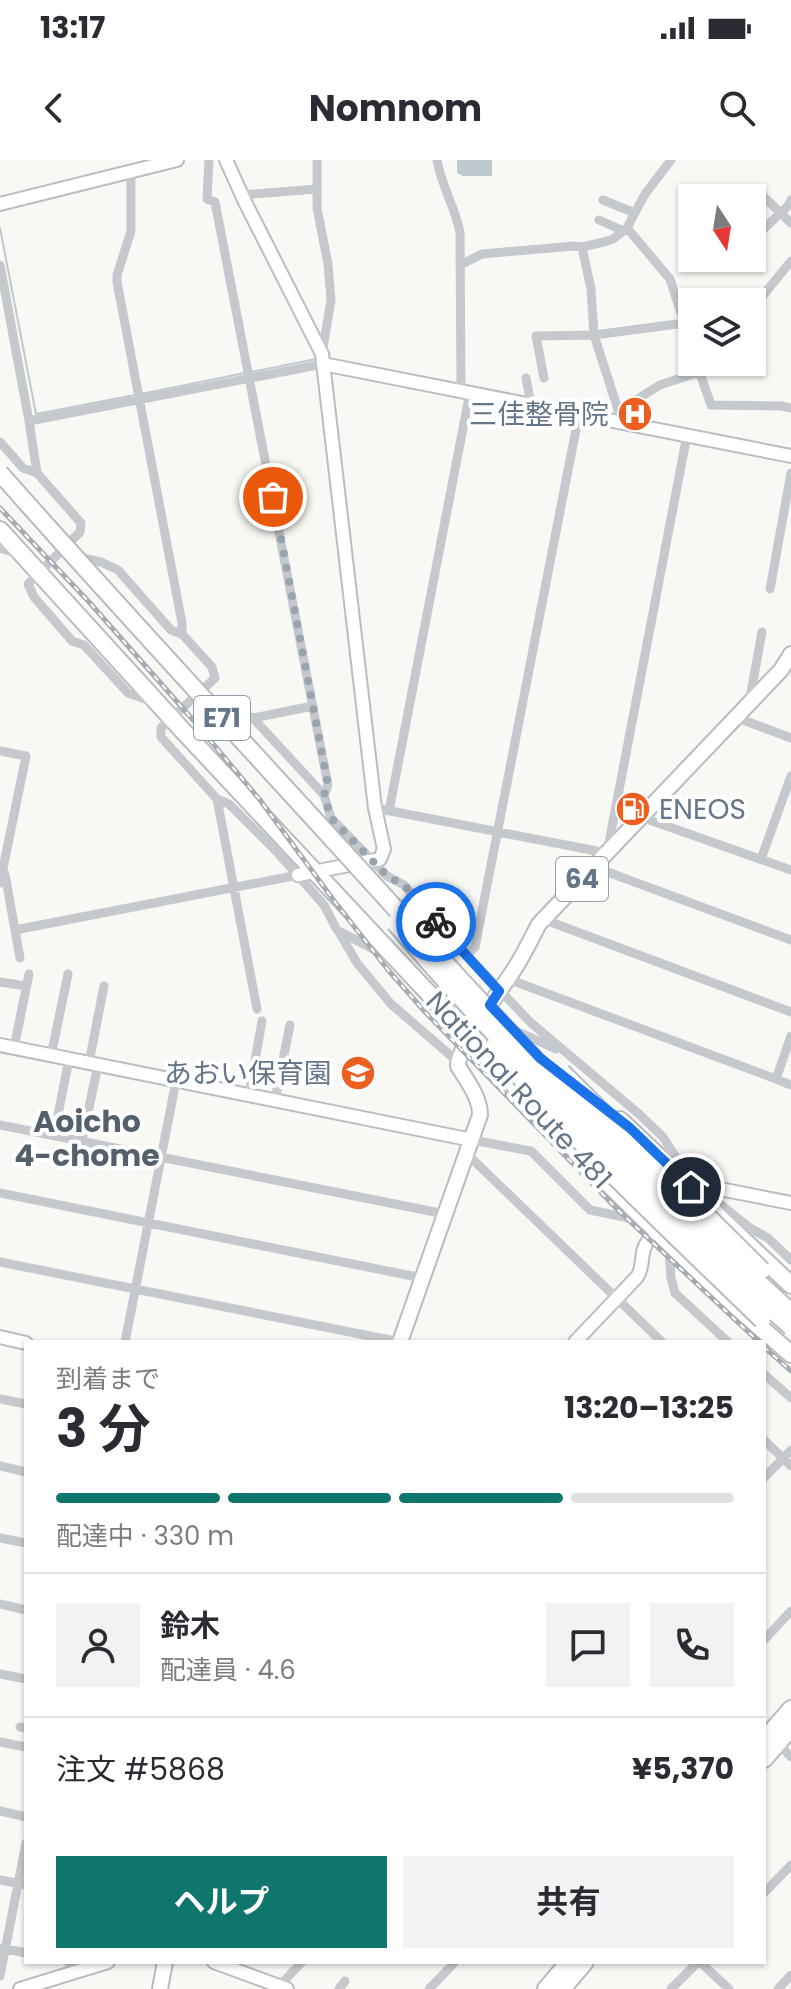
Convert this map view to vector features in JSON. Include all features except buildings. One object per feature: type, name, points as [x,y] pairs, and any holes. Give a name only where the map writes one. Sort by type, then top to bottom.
[{"type":"highway","name":"National Route 481","points":[[0,470],[367,862],[499,991],[512,1029],[540,1058],[630,1128],[791,1285]]},
{"type":"highway","name":"E71","points":[[0,470],[621,1166],[791,1327]]},
{"type":"highway","name":"E71","points":[[0,489],[395,924],[542,1067],[701,1229],[791,1310]]},
{"type":"highway","name":"National Route 481","points":[[0,530],[592,1168],[755,1324],[791,1351]]},
{"type":"highway","points":[[438,964],[492,1001],[791,1298]]},
{"type":"highway","points":[[438,964],[460,1009],[517,1074],[615,1177],[791,1351]]},
{"type":"highway","points":[[540,1058],[614,1136],[791,1310]]},
{"type":"highway","points":[[522,1094],[605,1157],[791,1340]]},
{"type":"highway","points":[[762,1320],[791,1340]]},
{"type":"highway","points":[[769,1737],[791,1709]]},
{"type":"highway","points":[[769,1737],[791,1728]]},
{"type":"highway","points":[[546,1989],[567,1964]]},
{"type":"highway","points":[[562,1989],[583,1964]]},
{"type":"main road","name":"64","points":[[457,1061],[539,924],[781,670],[791,654]]},
{"type":"main road","points":[[401,1340],[480,1115],[476,1095],[457,1061]]},
{"type":"main road","points":[[160,1989],[165,1964]]},
{"type":"street","points":[[0,204],[177,160]]},
{"type":"street","points":[[209,160],[207,199],[215,202],[250,378],[328,785],[324,795]]},
{"type":"street","points":[[15,930],[367,862],[380,859],[384,849],[375,808],[319,336],[226,160]]},
{"type":"street","points":[[317,160],[317,208],[328,264],[331,300],[319,336]]},
{"type":"street","points":[[389,811],[465,391],[460,232],[437,160]]},
{"type":"street","points":[[460,265],[482,254],[582,247],[613,239],[625,229],[645,194],[671,160]]},
{"type":"street","points":[[131,171],[131,231],[117,282],[182,634]]},
{"type":"street","points":[[242,195],[317,189]]},
{"type":"street","points":[[766,199],[791,223]]},
{"type":"street","points":[[603,200],[635,213]]},
{"type":"street","points":[[766,227],[791,200]]},
{"type":"street","points":[[599,220],[625,229],[670,279],[678,302]]},
{"type":"street","points":[[582,247],[591,289],[594,335],[620,417]]},
{"type":"street","points":[[766,292],[791,261]]},
{"type":"street","points":[[0,265],[37,473]]},
{"type":"street","points":[[544,378],[536,336],[594,335],[678,324]]},
{"type":"street","points":[[29,421],[250,378],[323,359],[579,414],[620,417],[687,435],[791,456]]},
{"type":"street","points":[[620,417],[660,385],[679,376]]},
{"type":"street","points":[[701,376],[711,405],[791,408]]},
{"type":"street","points":[[526,378],[529,404]]},
{"type":"street","points":[[467,956],[475,947],[579,414]]},
{"type":"street","points":[[375,808],[607,853],[687,435]]},
{"type":"street","points":[[0,442],[23,468],[37,473],[81,523],[80,532],[28,584],[34,597],[72,641],[84,645],[128,693],[158,703]]},
{"type":"street","points":[[770,589],[791,473]]},
{"type":"street","points":[[0,548],[22,554]]},
{"type":"street","points":[[82,558],[118,570],[171,630],[182,634],[212,667],[215,678],[171,717],[161,728],[161,737],[217,799],[229,804],[324,905],[357,963],[391,1004],[457,1061]]},
{"type":"street","points":[[749,703],[762,632]]},
{"type":"street","points":[[218,705],[253,718],[324,795],[331,818],[367,862],[404,885],[530,1022],[663,1137],[684,1170],[717,1203],[768,1238],[791,1260]]},
{"type":"street","points":[[253,718],[313,706]]},
{"type":"street","points":[[735,717],[791,738]]},
{"type":"street","points":[[0,751],[26,756],[3,867],[2,886],[20,958]]},
{"type":"street","points":[[761,859],[791,776]]},
{"type":"street","points":[[217,799],[257,1009]]},
{"type":"street","points":[[641,817],[791,870]]},
{"type":"street","points":[[0,818],[13,821]]},
{"type":"street","points":[[594,867],[791,940]]},
{"type":"street","points":[[545,917],[548,921],[791,1012]]},
{"type":"street","points":[[337,930],[383,954],[412,977]]},
{"type":"street","points":[[14,1048],[29,974]]},
{"type":"street","points":[[51,1056],[68,974]]},
{"type":"street","points":[[0,982],[26,986]]},
{"type":"street","points":[[82,1141],[104,986]]},
{"type":"street","points":[[499,991],[791,1085]]},
{"type":"street","points":[[249,1095],[262,1021]]},
{"type":"street","points":[[275,1100],[290,1025]]},
{"type":"street","points":[[512,1029],[552,1047],[603,1085]]},
{"type":"street","points":[[776,1079],[791,1036]]},
{"type":"street","points":[[0,1045],[275,1100],[470,1147],[531,1151],[590,1210],[634,1219],[665,1244],[669,1251],[675,1293],[726,1340]]},
{"type":"street","points":[[54,1135],[69,1059]]},
{"type":"street","points":[[125,1340],[176,1081]]},
{"type":"street","points":[[0,1125],[445,1214]]},
{"type":"street","points":[[470,1147],[660,1340]]},
{"type":"street","points":[[720,1189],[791,1203]]},
{"type":"street","points":[[0,1193],[422,1278]]},
{"type":"street","points":[[577,1340],[643,1270],[644,1246],[648,1241]]},
{"type":"street","points":[[0,1262],[390,1340]]},
{"type":"street","points":[[0,1337],[24,1343]]},
{"type":"street","points":[[766,1376],[791,1398]]},
{"type":"street","points":[[0,1399],[24,1404]]},
{"type":"street","points":[[766,1442],[791,1466]]},
{"type":"street","points":[[766,1476],[791,1450]]},
{"type":"street","points":[[0,1466],[24,1472]]},
{"type":"street","points":[[0,1538],[24,1543]]},
{"type":"street","points":[[0,1604],[24,1610]]},
{"type":"street","points":[[766,1638],[791,1611]]},
{"type":"street","points":[[0,1674],[24,1679]]},
{"type":"street","points":[[769,1737],[791,1757]]},
{"type":"street","points":[[0,1742],[24,1747]]},
{"type":"street","points":[[0,1811],[24,1817]]},
{"type":"street","points":[[0,1976],[3,1948],[22,1884],[24,1864]]},
{"type":"street","points":[[766,1891],[791,1865]]},
{"type":"street","points":[[0,1880],[22,1884]]},
{"type":"street","points":[[3,1948],[24,1953]]},
{"type":"street","points":[[77,1964],[91,1967]]},
{"type":"street","points":[[20,1989],[101,1964]]},
{"type":"street","points":[[219,1964],[283,1988],[301,1964]]},
{"type":"street","points":[[429,1989],[453,1964]]},
{"type":"street","points":[[671,1989],[697,1964]]},
{"type":"street","points":[[701,1964],[729,1989]]},
{"type":"street","points":[[778,1989],[791,1975]]},
{"type":"shaded area","points":[[457,160],[492,160],[492,176],[463,176],[457,173]]},
{"type":"waterway","points":[[0,228],[36,414],[135,395]]},
{"type":"waterway","points":[[251,372],[316,359]]},
{"type":"waterway","points":[[141,394],[245,373]]},
{"type":"railway","points":[[0,508],[90,603],[194,721],[260,800],[389,971],[426,1013],[619,1211],[757,1340]]},
{"type":"railway","points":[[766,1349],[791,1371]]},
{"type":"way so far","points":[[273,497],[328,785],[324,795],[331,818],[387,876],[404,885],[436,922]]},
{"type":"place","name":"三佳整骨院","points":[[635,414]]},
{"type":"place","name":"ENEOS","points":[[633,809]]},
{"type":"place","name":"あおい保育園","points":[[358,1073]]},
{"type":"district","name":"Aoicho 4-chome","points":[[87,1138]]},
{"type":"route","points":[[436,922],[499,991],[490,1005],[512,1029],[540,1058],[630,1128],[691,1187]]}]
